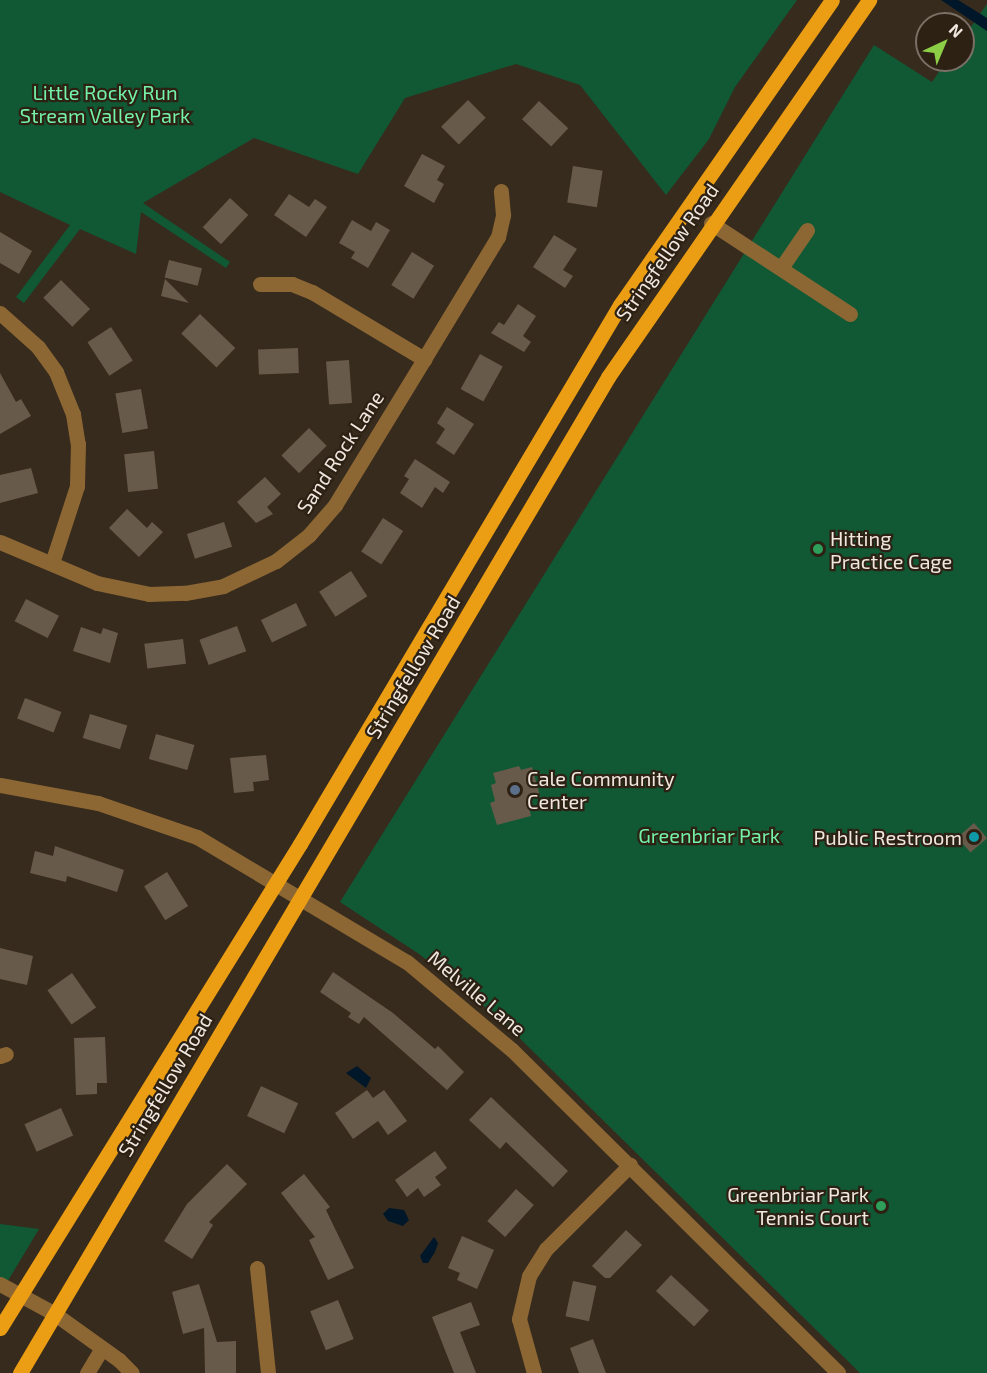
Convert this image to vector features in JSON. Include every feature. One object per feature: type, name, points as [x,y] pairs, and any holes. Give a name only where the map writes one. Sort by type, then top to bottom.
[{"type":"main road","name":"Stringfellow Road","points":[[0,1328],[277,881],[620,305],[832,0]]},
{"type":"main road","name":"Stringfellow Road","points":[[20,1373],[608,377],[711,223],[868,0]]},
{"type":"street","name":"Sand Rock Lane","points":[[0,542],[97,583],[149,594],[204,590],[260,571],[294,548],[328,514],[498,237],[503,215],[501,191]]},
{"type":"street","points":[[711,223],[850,314]]},
{"type":"street","points":[[781,268],[807,230]]},
{"type":"street","points":[[260,284],[292,284],[312,292],[424,359]]},
{"type":"street","points":[[0,313],[38,347],[56,372],[73,414],[78,444],[77,486],[52,563]]},
{"type":"street","name":"Melville Lane","points":[[0,784],[98,802],[146,816],[207,842],[303,896],[408,962],[512,1050],[838,1373]]},
{"type":"street","points":[[534,1373],[519,1319],[529,1276],[546,1249],[630,1165]]},
{"type":"street","points":[[257,1268],[268,1373]]},
{"type":"street","points":[[0,1284],[54,1314],[102,1348],[132,1373]]},
{"type":"street","points":[[87,1373],[102,1348]]},
{"type":"green space","name":"Little Rocky Run Stream Valley Park","points":[[0,0],[797,0],[735,87],[709,139],[666,195],[580,85],[516,64],[405,98],[358,174],[254,138],[143,203],[230,262],[226,268],[141,212],[136,254],[80,229],[24,303],[16,297],[70,225],[0,192]]},
{"type":"green space","name":"Greenbriar Park","points":[[987,4],[987,1373],[860,1373],[499,1018],[419,954],[340,902],[874,45],[932,82],[939,72],[975,72],[975,21]]},
{"type":"green space","points":[[0,1224],[39,1229],[0,1294]]},
{"type":"water","points":[[941,0],[958,0],[987,18],[987,31],[975,23],[975,12],[959,12]]},
{"type":"water","points":[[357,1066],[371,1078],[366,1088],[346,1073]]},
{"type":"water","points":[[389,1208],[404,1210],[409,1220],[403,1226],[388,1221],[383,1214]]},
{"type":"water","points":[[434,1237],[438,1243],[435,1252],[428,1263],[423,1263],[420,1256]]},
{"type":"building","points":[[468,100],[486,118],[459,145],[441,127]]},
{"type":"building","points":[[539,101],[568,128],[551,147],[522,119]]},
{"type":"building","points":[[422,154],[445,166],[437,180],[444,184],[434,203],[404,186]]},
{"type":"building","points":[[573,166],[603,171],[597,207],[567,203]]},
{"type":"building","points":[[289,194],[309,207],[315,199],[327,207],[306,237],[274,215]]},
{"type":"building","points":[[230,198],[248,215],[221,244],[203,227]]},
{"type":"building","points":[[352,220],[371,231],[376,222],[390,230],[368,268],[351,258],[355,252],[339,243]]},
{"type":"building","points":[[0,232],[32,251],[19,274],[0,263]]},
{"type":"building","points":[[554,235],[577,249],[563,270],[573,276],[565,288],[533,267]]},
{"type":"building","points":[[412,252],[434,266],[413,299],[391,285]]},
{"type":"building","points":[[169,260],[202,268],[198,286],[165,277]]},
{"type":"building","points":[[165,279],[189,303],[161,296]]},
{"type":"building","points":[[61,280],[90,309],[72,327],[43,298]]},
{"type":"building","points":[[518,304],[536,316],[523,336],[531,342],[524,352],[491,333],[499,322],[504,325]]},
{"type":"building","points":[[200,314],[235,348],[216,367],[181,333]]},
{"type":"building","points":[[111,327],[133,361],[109,376],[88,342]]},
{"type":"building","points":[[298,348],[299,373],[259,374],[258,349]]},
{"type":"building","points":[[480,354],[503,367],[483,402],[461,389]]},
{"type":"building","points":[[349,360],[352,403],[329,404],[326,362]]},
{"type":"building","points":[[0,373],[16,402],[21,399],[31,416],[0,434]]},
{"type":"building","points":[[141,389],[148,428],[122,433],[115,394]]},
{"type":"building","points":[[447,407],[474,424],[454,455],[436,443],[445,429],[437,423]]},
{"type":"building","points":[[309,428],[327,446],[299,473],[281,456]]},
{"type":"building","points":[[154,451],[158,489],[128,492],[124,454]]},
{"type":"building","points":[[415,459],[450,482],[443,493],[435,487],[422,508],[400,493],[409,479],[404,476]]},
{"type":"building","points":[[31,468],[38,493],[0,503],[0,475]]},
{"type":"building","points":[[265,477],[281,494],[267,507],[273,514],[256,523],[237,502]]},
{"type":"building","points":[[127,509],[147,528],[152,522],[163,532],[139,557],[109,528]]},
{"type":"building","points":[[383,518],[403,531],[381,565],[361,552]]},
{"type":"building","points":[[224,522],[232,547],[195,559],[187,534]]},
{"type":"building","points":[[351,571],[367,596],[335,617],[319,592]]},
{"type":"building","points":[[26,599],[59,616],[48,638],[15,621]]},
{"type":"building","points":[[296,603],[307,625],[272,643],[261,620]]},
{"type":"building","points":[[237,626],[246,651],[209,665],[199,640]]},
{"type":"building","points":[[81,627],[101,634],[103,628],[118,633],[110,663],[73,651]]},
{"type":"building","points":[[183,639],[186,664],[147,669],[144,644]]},
{"type":"building","points":[[25,698],[61,712],[54,733],[17,719]]},
{"type":"building","points":[[90,714],[127,725],[120,749],[83,738]]},
{"type":"building","points":[[156,734],[194,745],[187,770],[149,759]]},
{"type":"building","points":[[266,755],[269,780],[253,782],[254,791],[234,793],[230,758]]},
{"type":"building","name":"Cale Community Center","points":[[519,766],[521,770],[532,767],[540,796],[527,800],[531,816],[497,825],[490,803],[495,801],[491,785],[496,783],[493,773]]},
{"type":"building","name":"Public Restroom","points":[[974,823],[987,838],[971,853],[957,837]]},
{"type":"building","points":[[55,846],[124,870],[117,892],[67,876],[66,882],[30,873],[35,851],[53,856]]},
{"type":"building","points":[[167,872],[188,906],[165,920],[144,886]]},
{"type":"building","points":[[0,948],[33,956],[27,985],[0,979]]},
{"type":"building","points":[[333,972],[393,1013],[435,1049],[438,1046],[464,1072],[447,1090],[364,1017],[359,1024],[348,1017],[351,1013],[320,992]]},
{"type":"building","points":[[72,973],[96,1007],[72,1025],[47,990]]},
{"type":"building","points":[[105,1037],[107,1083],[97,1083],[97,1094],[76,1095],[74,1038]]},
{"type":"building","points":[[261,1086],[298,1103],[284,1133],[247,1116]]},
{"type":"building","points":[[367,1090],[373,1098],[384,1090],[407,1121],[388,1135],[378,1121],[353,1139],[335,1113]]},
{"type":"building","points":[[491,1097],[568,1171],[553,1187],[506,1142],[500,1149],[469,1120]]},
{"type":"building","points":[[61,1108],[73,1135],[37,1152],[24,1124]]},
{"type":"building","points":[[435,1151],[447,1168],[435,1177],[441,1185],[424,1197],[418,1188],[407,1197],[395,1180]]},
{"type":"building","points":[[227,1164],[247,1184],[209,1222],[213,1225],[192,1259],[164,1241],[187,1204]]},
{"type":"building","points":[[304,1174],[330,1207],[326,1210],[354,1268],[328,1280],[309,1240],[315,1237],[281,1193]]},
{"type":"building","points":[[516,1189],[534,1205],[505,1237],[487,1221]]},
{"type":"building","points":[[626,1230],[642,1245],[610,1278],[605,1278],[592,1266]]},
{"type":"building","points":[[462,1236],[494,1250],[477,1289],[457,1280],[460,1273],[448,1268]]},
{"type":"building","points":[[671,1275],[709,1310],[694,1327],[656,1291]]},
{"type":"building","points":[[573,1281],[596,1286],[589,1321],[566,1316]]},
{"type":"building","points":[[199,1284],[217,1342],[236,1341],[236,1373],[205,1373],[204,1328],[183,1334],[172,1292]]},
{"type":"building","points":[[338,1300],[354,1339],[326,1350],[310,1311]]},
{"type":"building","points":[[471,1302],[480,1325],[460,1332],[476,1373],[454,1373],[432,1317]]},
{"type":"building","points":[[593,1339],[606,1373],[579,1373],[570,1348]]},
{"type":"place","name":"Hitting Practice Cage","points":[[818,549]]},
{"type":"place","name":"Cale Community Center","points":[[515,790]]},
{"type":"place","name":"Public Restroom","points":[[974,837]]},
{"type":"place","name":"Greenbriar Park Tennis Court","points":[[881,1206]]}]
